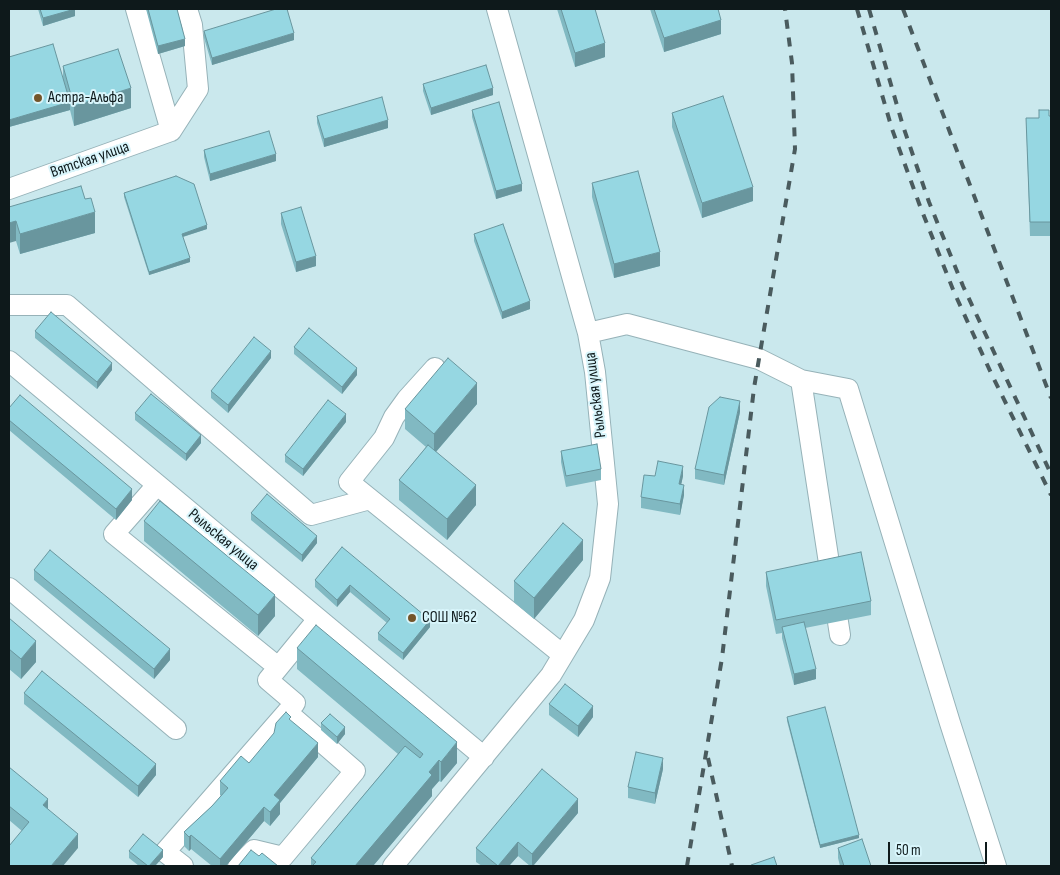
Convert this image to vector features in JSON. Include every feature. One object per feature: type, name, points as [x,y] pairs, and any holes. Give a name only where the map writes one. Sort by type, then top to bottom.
[{"type":"street","points":[[136,9],[171,131]]},
{"type":"street","points":[[171,131],[198,89],[192,25],[187,9]]},
{"type":"street","name":"Рыльская улица","points":[[393,866],[550,675],[584,620],[600,578],[608,504],[595,372],[588,333],[497,9]]},
{"type":"street","name":"Вятская улица","points":[[9,188],[171,131]]},
{"type":"street","points":[[9,305],[67,305],[311,515],[370,499]]},
{"type":"street","points":[[588,333],[627,324],[758,359],[801,380],[848,389],[947,714],[996,866]]},
{"type":"street","name":"Рыльская улица","points":[[9,361],[484,757]]},
{"type":"street","points":[[435,368],[394,416],[384,438],[348,482],[563,655]]},
{"type":"street","points":[[801,380],[840,636]]},
{"type":"street","points":[[158,485],[114,534],[278,667]]},
{"type":"street","points":[[9,588],[176,729]]},
{"type":"street","points":[[183,866],[165,852],[295,703],[268,680],[318,619]]},
{"type":"street","points":[[238,866],[254,850],[283,857],[355,771],[287,712]]},
{"type":"building","points":[[40,9],[75,9],[43,18]]},
{"type":"building","points":[[148,9],[177,9],[185,39],[158,46]]},
{"type":"building","points":[[276,9],[287,9],[294,33],[212,58],[204,31]]},
{"type":"building","points":[[561,9],[595,9],[605,43],[575,53]]},
{"type":"building","points":[[654,9],[718,9],[721,20],[664,38]]},
{"type":"building","name":"Астра-Альфа","points":[[53,44],[70,102],[9,120],[9,57]]},
{"type":"building","points":[[118,49],[131,88],[74,106],[63,66]]},
{"type":"building","points":[[486,65],[493,88],[431,108],[423,84]]},
{"type":"building","points":[[723,96],[753,187],[702,203],[672,113]]},
{"type":"building","points":[[382,97],[388,120],[324,139],[317,116]]},
{"type":"building","points":[[499,102],[522,184],[496,191],[472,110]]},
{"type":"building","points":[[1039,110],[1049,110],[1049,116],[1051,116],[1051,222],[1030,222],[1026,118],[1039,118]]},
{"type":"building","points":[[269,131],[276,154],[210,174],[204,150]]},
{"type":"building","points":[[638,171],[660,252],[614,264],[592,183]]},
{"type":"building","points":[[176,176],[194,184],[207,225],[182,234],[190,258],[149,272],[124,193]]},
{"type":"building","points":[[81,186],[85,199],[91,198],[95,212],[20,234],[16,221],[9,223],[9,207]]},
{"type":"building","points":[[301,207],[316,256],[296,262],[281,213]]},
{"type":"building","points":[[503,224],[530,301],[502,312],[474,234]]},
{"type":"building","points":[[51,312],[112,363],[97,382],[35,331]]},
{"type":"building","points":[[309,328],[357,368],[342,387],[294,347]]},
{"type":"building","points":[[254,337],[271,351],[228,405],[211,391]]},
{"type":"building","points":[[448,358],[477,383],[434,434],[405,409]]},
{"type":"building","points":[[151,394],[201,435],[186,454],[135,413]]},
{"type":"building","points":[[20,395],[132,489],[116,509],[9,420],[9,408]]},
{"type":"building","points":[[720,397],[740,401],[724,475],[695,469],[709,407]]},
{"type":"building","points":[[328,400],[346,414],[303,469],[285,455]]},
{"type":"building","points":[[597,444],[601,469],[566,476],[561,451]]},
{"type":"building","points":[[428,445],[476,485],[447,519],[399,480]]},
{"type":"building","points":[[658,461],[683,466],[679,484],[684,485],[680,504],[641,497],[644,475],[655,476]]},
{"type":"building","points":[[267,494],[317,536],[302,555],[251,513]]},
{"type":"building","points":[[160,501],[275,595],[258,615],[144,521]]},
{"type":"building","points":[[563,523],[583,540],[534,598],[514,581]]},
{"type":"building","points":[[342,547],[430,620],[403,653],[378,633],[390,619],[350,585],[337,600],[315,580]]},
{"type":"building","points":[[50,550],[170,649],[154,669],[34,570]]},
{"type":"building","points":[[861,552],[871,601],[776,620],[766,572]]},
{"type":"building","points":[[9,618],[36,641],[21,659],[9,649]]},
{"type":"building","points":[[804,622],[816,669],[794,674],[782,627]]},
{"type":"building","points":[[316,625],[457,742],[441,762],[439,760],[429,772],[432,775],[355,866],[312,866],[316,862],[311,858],[405,746],[420,758],[423,754],[297,648]]},
{"type":"building","points":[[42,671],[156,764],[138,786],[24,693]]},
{"type":"building","points":[[565,684],[593,706],[578,726],[549,704]]},
{"type":"building","points":[[825,707],[859,835],[820,845],[787,717]]},
{"type":"building","points":[[286,712],[291,717],[289,719],[318,743],[274,795],[280,800],[270,812],[264,807],[220,859],[191,835],[189,837],[184,832],[228,788],[220,781],[241,756],[249,763],[274,733],[276,723]]},
{"type":"building","points":[[330,714],[345,727],[337,737],[321,723]]},
{"type":"building","points":[[636,752],[663,758],[655,793],[628,787]]},
{"type":"building","points":[[9,767],[48,799],[43,805],[78,834],[51,866],[9,866],[9,846],[29,822],[9,806]]},
{"type":"building","points":[[542,769],[578,799],[532,854],[518,842],[498,866],[476,848]]},
{"type":"building","points":[[143,834],[163,850],[149,866],[129,851]]},
{"type":"building","points":[[862,839],[871,866],[844,866],[838,848]]},
{"type":"building","points":[[251,850],[259,856],[262,853],[278,866],[238,866]]},
{"type":"building","points":[[774,857],[777,866],[751,865]]},
{"type":"railway","points":[[687,866],[722,658],[754,388],[795,149],[792,63],[785,9]]},
{"type":"railway","points":[[857,9],[892,129],[954,292],[991,373],[1051,495]]},
{"type":"railway","points":[[869,9],[903,126],[929,202],[963,286],[1051,474]]},
{"type":"railway","points":[[903,9],[1051,398]]},
{"type":"railway","points":[[708,758],[732,866]]},
{"type":"place","name":"Астра-Альфа","points":[[38,98]]},
{"type":"place","name":"СОШ №62","points":[[412,618]]}]
